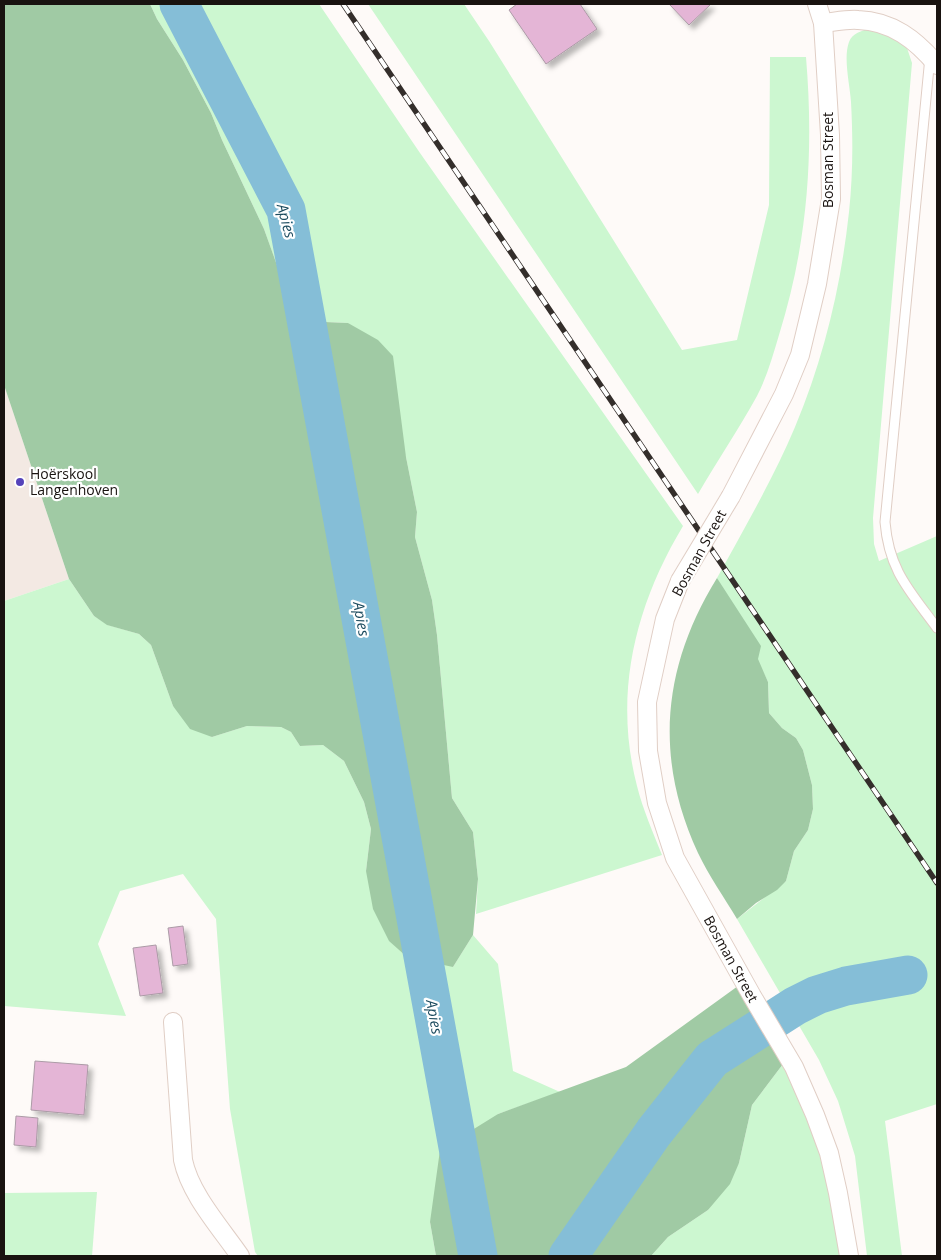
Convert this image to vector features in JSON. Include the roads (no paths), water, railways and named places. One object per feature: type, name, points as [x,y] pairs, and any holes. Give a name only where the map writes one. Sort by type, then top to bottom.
[{"type":"street","name":"Bosman Street","points":[[817,4],[823,23],[830,135],[831,199],[817,284],[800,355],[787,386],[731,496],[680,581],[665,619],[647,702],[648,751],[656,804],[675,858],[794,1067],[815,1115],[828,1153],[838,1193],[848,1256]]},
{"type":"street","points":[[823,23],[857,19],[887,25],[913,40],[934,61]]},
{"type":"street","points":[[174,1022],[185,1172],[193,1188],[240,1256]]},
{"type":"lane","points":[[934,61],[885,522],[889,553],[894,565],[900,577],[937,628]]},
{"type":"waterway","name":"Apies","points":[[179,4],[286,210],[478,1256]]},
{"type":"waterway","points":[[568,1256],[654,1132],[712,1059],[795,1006],[817,995],[846,986],[908,975]]},
{"type":"railway","points":[[343,4],[937,883]]},
{"type":"place","name":"Hoërskool Langenhoven","points":[[20,482]]}]
